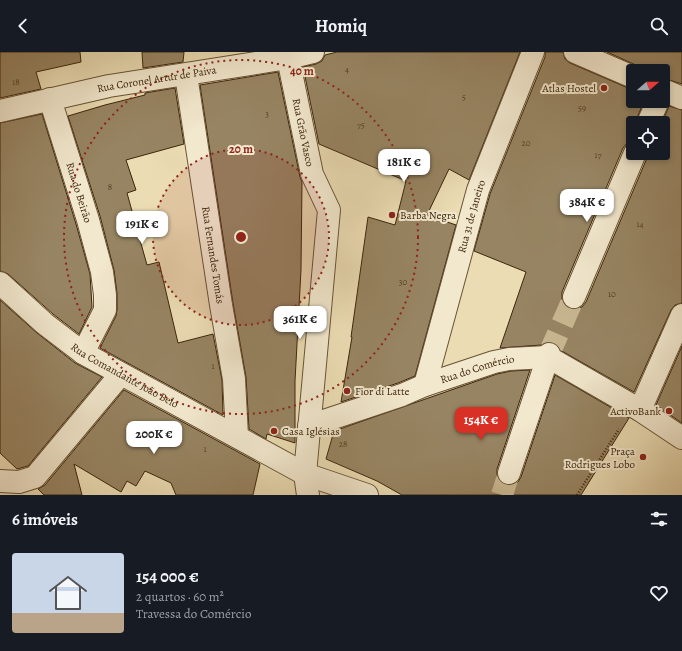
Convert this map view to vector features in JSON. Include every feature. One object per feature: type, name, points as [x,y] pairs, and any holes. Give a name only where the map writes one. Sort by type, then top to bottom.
[{"type":"street","name":"Rua Coronel Artur de Paiva","points":[[0,111],[109,86],[186,75],[288,55],[314,52]]},
{"type":"street","name":"Rua 31 de Janeiro","points":[[425,385],[478,190],[533,52]]},
{"type":"street","points":[[575,52],[626,74]]},
{"type":"street","name":"Rua Grão Vasco","points":[[288,55],[312,174],[329,210],[309,426]]},
{"type":"street","name":"Rua Fernandes Tomás","points":[[186,75],[221,305],[234,379],[237,436]]},
{"type":"street","points":[[670,93],[682,98]]},
{"type":"street","name":"Rua do Beirão","points":[[50,99],[88,220],[102,272],[105,295],[105,310],[83,353]]},
{"type":"street","points":[[574,297],[633,160]]},
{"type":"street","name":"Rua Comandante João Belo","points":[[0,283],[45,324],[83,353],[305,474],[367,495]]},
{"type":"street","points":[[640,410],[682,315]]},
{"type":"street","name":"Rua do Comércio","points":[[309,426],[494,362],[509,359],[548,356]]},
{"type":"street","points":[[509,473],[548,356],[640,410],[682,438]]},
{"type":"street","points":[[0,481],[19,482],[35,477],[121,374]]},
{"type":"street","points":[[308,495],[305,474],[309,426]]},
{"type":"path","points":[[577,495],[620,427]]},
{"type":"building","points":[[0,52],[80,52],[81,62],[36,72],[41,89],[0,98]]},
{"type":"building","points":[[142,52],[184,52],[183,62],[143,68]]},
{"type":"building","points":[[337,52],[520,52],[469,180],[449,169],[427,215],[456,225],[415,376],[341,402],[352,337],[368,217],[395,225],[406,181],[319,144],[303,67],[316,64],[322,61],[325,55]]},
{"type":"building","points":[[545,52],[563,52],[565,59],[570,63],[626,87],[626,108],[641,108],[638,116],[626,116],[626,144],[623,148],[562,292],[564,304],[569,308],[576,309],[582,307],[586,302],[646,160],[670,160],[670,116],[665,116],[670,106],[682,110],[682,303],[675,305],[671,310],[634,392],[560,350],[558,345],[553,342],[547,342],[541,345],[500,348],[526,272],[474,251],[490,194],[545,57]]},
{"type":"building","points":[[607,52],[682,52],[682,84],[670,80],[670,64],[634,64]]},
{"type":"building","points":[[278,72],[302,182],[301,270],[295,381],[295,443],[267,434],[266,439],[249,429],[246,377],[233,303],[200,85]]},
{"type":"building","points":[[175,88],[184,144],[126,160],[136,190],[127,193],[147,265],[159,262],[178,343],[213,334],[222,380],[223,415],[100,348],[116,316],[117,293],[114,270],[100,216],[68,116],[145,95],[145,93]]},
{"type":"building","points":[[42,114],[90,274],[92,307],[79,334],[53,314],[8,274],[0,271],[0,123]]},
{"type":"building","points":[[0,300],[37,333],[75,363],[102,377],[28,466],[17,469],[0,453]]},
{"type":"building","points":[[682,346],[682,423],[656,405]]},
{"type":"building","points":[[530,370],[497,469],[497,476],[500,482],[505,485],[512,485],[518,482],[521,477],[555,375],[629,418],[581,495],[402,495],[377,481],[326,459],[334,431],[497,374],[511,371]]},
{"type":"building","points":[[124,390],[260,464],[253,495],[176,495],[171,483],[145,471],[136,486],[127,481],[121,492],[74,464],[82,495],[44,495],[38,489],[45,485]]},
{"type":"tunnel","points":[[549,354],[574,297]]},
{"type":"tunnel","points":[[502,495],[509,473]]},
{"type":"place","name":"Atlas Hostel","points":[[604,88]]},
{"type":"place","name":"Barba Negra","points":[[392,215]]},
{"type":"place","name":"Fior di Latte","points":[[347,391]]},
{"type":"place","name":"ActivoBank","points":[[669,411]]},
{"type":"place","name":"Casa Iglésias","points":[[274,431]]},
{"type":"place","name":"Praça Rodrigues Lobo","points":[[643,457]]}]
